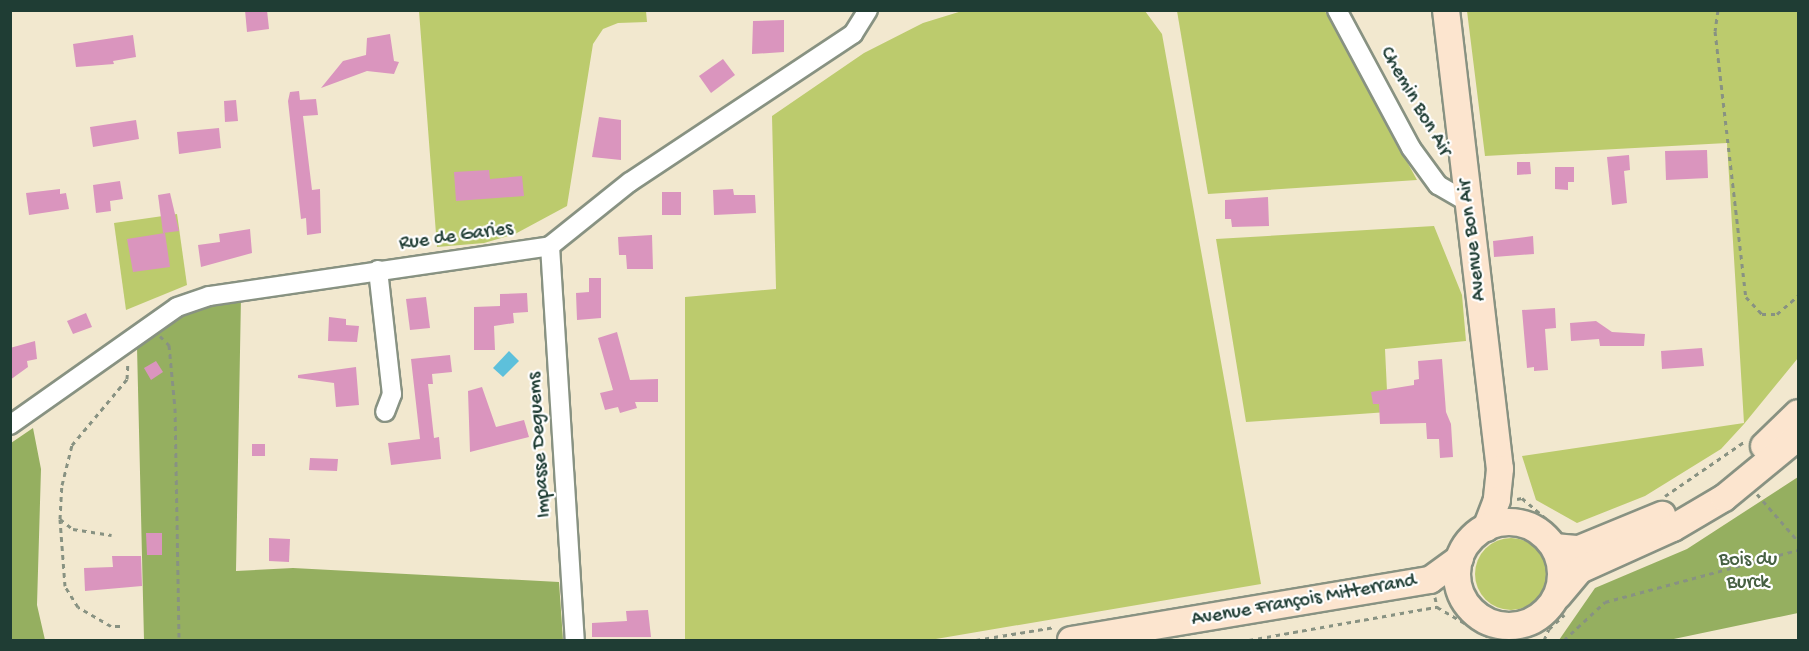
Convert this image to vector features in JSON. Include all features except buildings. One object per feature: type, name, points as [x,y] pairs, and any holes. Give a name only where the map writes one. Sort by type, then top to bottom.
[{"type":"main road","name":"Avenue Bon Air","points":[[1446,10],[1500,469],[1497,500],[1478,524]]},
{"type":"main road","points":[[1798,413],[1755,454],[1690,498],[1612,538],[1566,548],[1534,528],[1508,522],[1478,524],[1467,544],[1455,552],[1462,598],[1500,635],[1520,625],[1547,621],[1580,570],[1673,528],[1704,510],[1798,437]]},
{"type":"main road","name":"Avenue Bon Air","points":[[1500,469],[1511,499],[1534,528]]},
{"type":"main road","points":[[1547,621],[1566,548]]},
{"type":"main road","name":"Avenue François Mitterrand","points":[[1434,594],[1455,552]]},
{"type":"main road","name":"Avenue François Mitterrand","points":[[1162,640],[1434,594]]},
{"type":"main road","name":"Avenue François Mitterrand","points":[[1071,640],[1434,594],[1462,598]]},
{"type":"street","name":"Rue de Garies","points":[[10,425],[177,307],[209,296],[378,270],[459,262],[550,246],[630,182],[853,34],[868,10]]},
{"type":"street","name":"Chemin Bon Air","points":[[1337,10],[1411,148],[1438,185],[1469,203]]},
{"type":"street","name":"Impasse Deguems","points":[[550,246],[575,640]]},
{"type":"street","points":[[378,270],[393,394],[384,412]]},
{"type":"path","points":[[1718,10],[1715,31],[1746,297],[1762,314],[1777,314],[1798,297]]},
{"type":"path","points":[[151,326],[169,345],[174,397],[180,531],[178,637]]},
{"type":"path","points":[[120,626],[111,626],[78,607],[65,586],[60,519],[62,485],[72,445],[127,379],[130,364],[121,347]]},
{"type":"path","points":[[1654,501],[1686,485],[1750,438]]},
{"type":"path","points":[[1756,492],[1798,541]]},
{"type":"path","points":[[1511,499],[1522,498],[1560,531],[1574,537],[1566,548]]},
{"type":"path","points":[[60,519],[72,529],[112,536]]},
{"type":"path","points":[[1455,552],[1478,524]]},
{"type":"path","points":[[1564,640],[1605,602],[1798,550]]},
{"type":"path","points":[[1249,640],[1434,594]]},
{"type":"path","name":"Avenue François Mitterrand","points":[[1434,594],[1500,635]]},
{"type":"green space","points":[[419,11],[646,11],[647,22],[618,23],[603,29],[593,44],[567,206],[515,234],[484,243],[437,247]]},
{"type":"green space","points":[[962,11],[1145,11],[1162,34],[1261,584],[930,640],[685,640],[685,297],[776,289],[772,116],[864,53],[923,23]]},
{"type":"green space","points":[[1177,11],[1325,11],[1417,180],[1208,194]]},
{"type":"green space","points":[[1467,11],[1798,11],[1798,358],[1744,424],[1721,449],[1645,496],[1577,523],[1536,500],[1522,456],[1744,423],[1727,143],[1485,156]]},
{"type":"green space","points":[[177,214],[187,285],[126,310],[114,223]]},
{"type":"green space","points":[[1434,226],[1462,295],[1466,341],[1385,349],[1388,412],[1246,422],[1216,239]]},
{"type":"green space","points":[[241,297],[236,571],[293,568],[559,582],[563,640],[144,640],[137,347],[196,307]]},
{"type":"green space","points":[[33,428],[41,469],[37,605],[45,640],[11,640],[11,443]]},
{"type":"green space","name":"Bois du Burck","points":[[1798,477],[1798,613],[1669,640],[1559,640],[1595,588],[1687,549]]},
{"type":"green space","points":[[1511,538],[1531,544],[1541,554],[1547,574],[1541,594],[1531,604],[1511,610],[1491,604],[1481,594],[1475,574],[1481,554],[1491,544]]},
{"type":"water","points":[[509,351],[519,361],[503,377],[493,368]]}]
